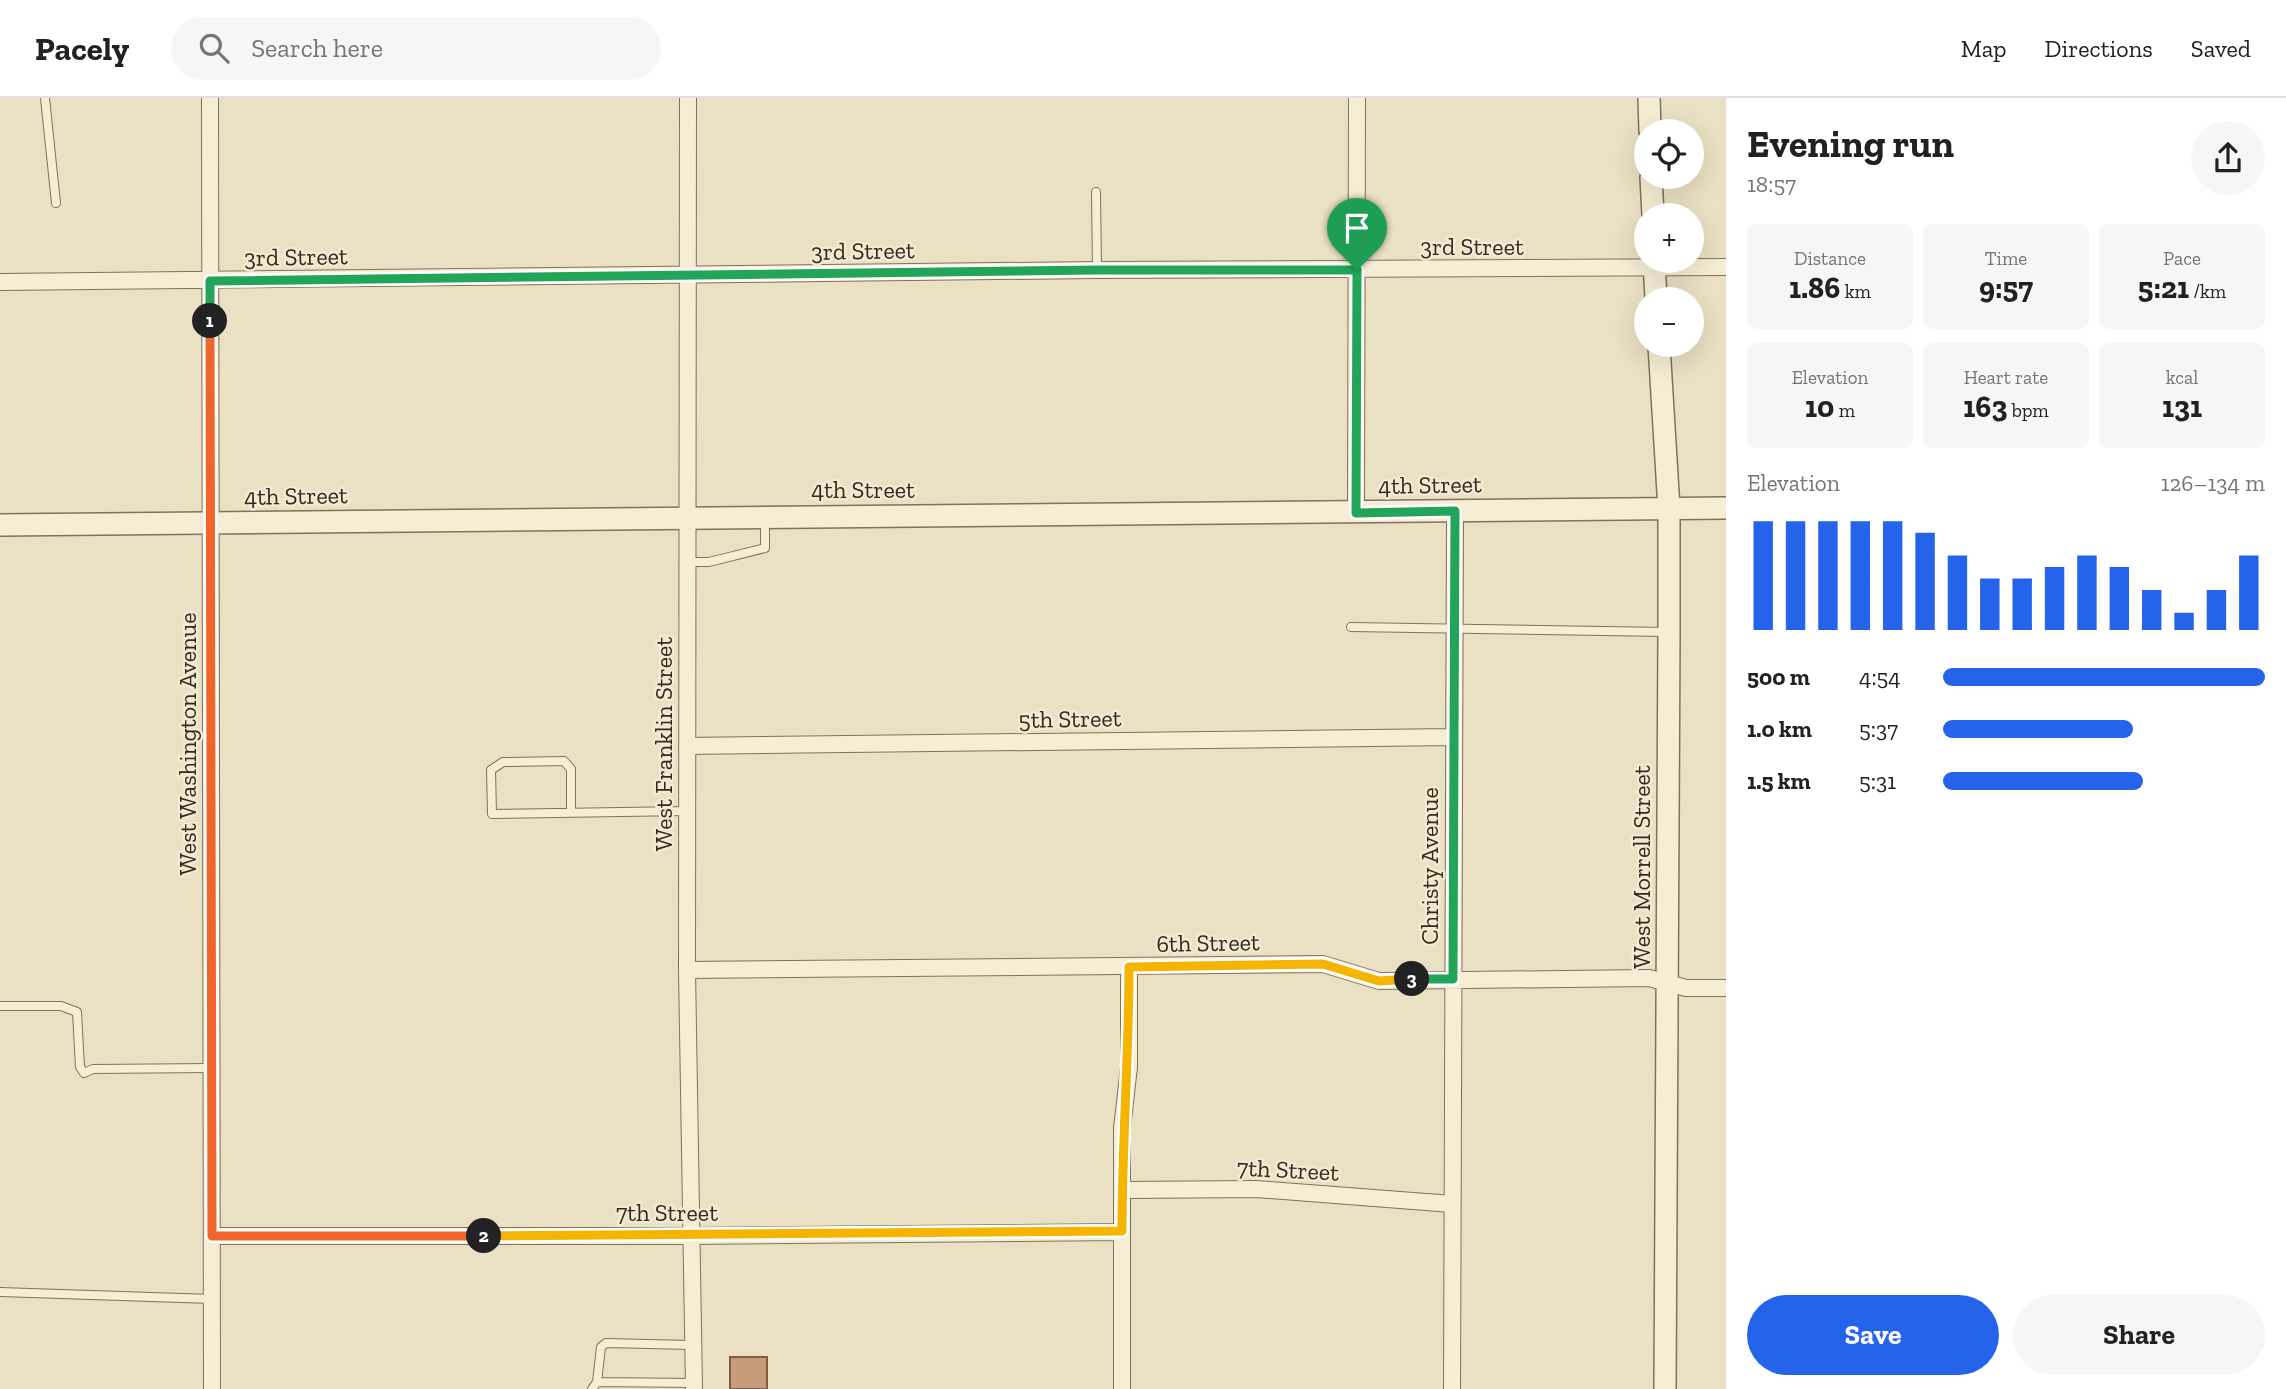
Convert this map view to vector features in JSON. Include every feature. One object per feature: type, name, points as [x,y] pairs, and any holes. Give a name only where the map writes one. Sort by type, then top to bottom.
[{"type":"street","name":"West Washington Avenue","points":[[210,98],[212,1389]]},
{"type":"street","name":"West Franklin Street","points":[[688,98],[687,970],[691,1345],[694,1386]]},
{"type":"street","points":[[1356,513],[1357,98]]},
{"type":"street","points":[[1649,98],[1650,119]]},
{"type":"street","name":"3rd Street","points":[[0,282],[1097,270],[1357,270],[1634,264]]},
{"type":"street","name":"3rd Street","points":[[1704,266],[1726,267]]},
{"type":"street","name":"West Morrell Street","points":[[1660,357],[1669,509],[1665,1389]]},
{"type":"street","name":"4th Street","points":[[0,525],[1726,509]]},
{"type":"street","name":"Christy Avenue","points":[[1452,1389],[1452,737],[1455,511]]},
{"type":"street","name":"5th Street","points":[[687,746],[1452,737]]},
{"type":"street","name":"6th Street","points":[[687,970],[1323,964],[1379,981],[1648,978],[1686,988],[1726,988]]},
{"type":"street","points":[[1122,1389],[1122,1128],[1129,1067],[1129,967]]},
{"type":"street","name":"7th Street","points":[[1122,1190],[1256,1189],[1452,1204]]},
{"type":"street","name":"7th Street","points":[[212,1236],[690,1236],[1122,1231]]},
{"type":"lane","points":[[46,98],[56,203]]},
{"type":"lane","points":[[1096,192],[1097,270]]},
{"type":"lane","points":[[687,562],[709,562],[765,548],[765,517]]},
{"type":"lane","points":[[1351,627],[1669,632]]},
{"type":"lane","points":[[571,813],[571,769],[564,761],[503,762],[491,770],[492,814],[571,813],[687,811]]},
{"type":"lane","points":[[0,1006],[72,1008],[77,1012],[80,1068],[84,1073],[93,1069],[211,1068]]},
{"type":"lane","points":[[0,1292],[212,1299]]},
{"type":"lane","points":[[691,1345],[606,1343],[601,1347],[595,1386],[694,1386]]},
{"type":"building","points":[[730,1357],[767,1357],[767,1389],[730,1389]]},
{"type":"route","points":[[1097,270],[1357,270],[1356,513],[1455,511],[1453,979],[1379,981],[1323,964],[1129,967],[1129,1067],[1122,1128],[1122,1231],[690,1236],[212,1236],[210,281],[1097,270]]}]
